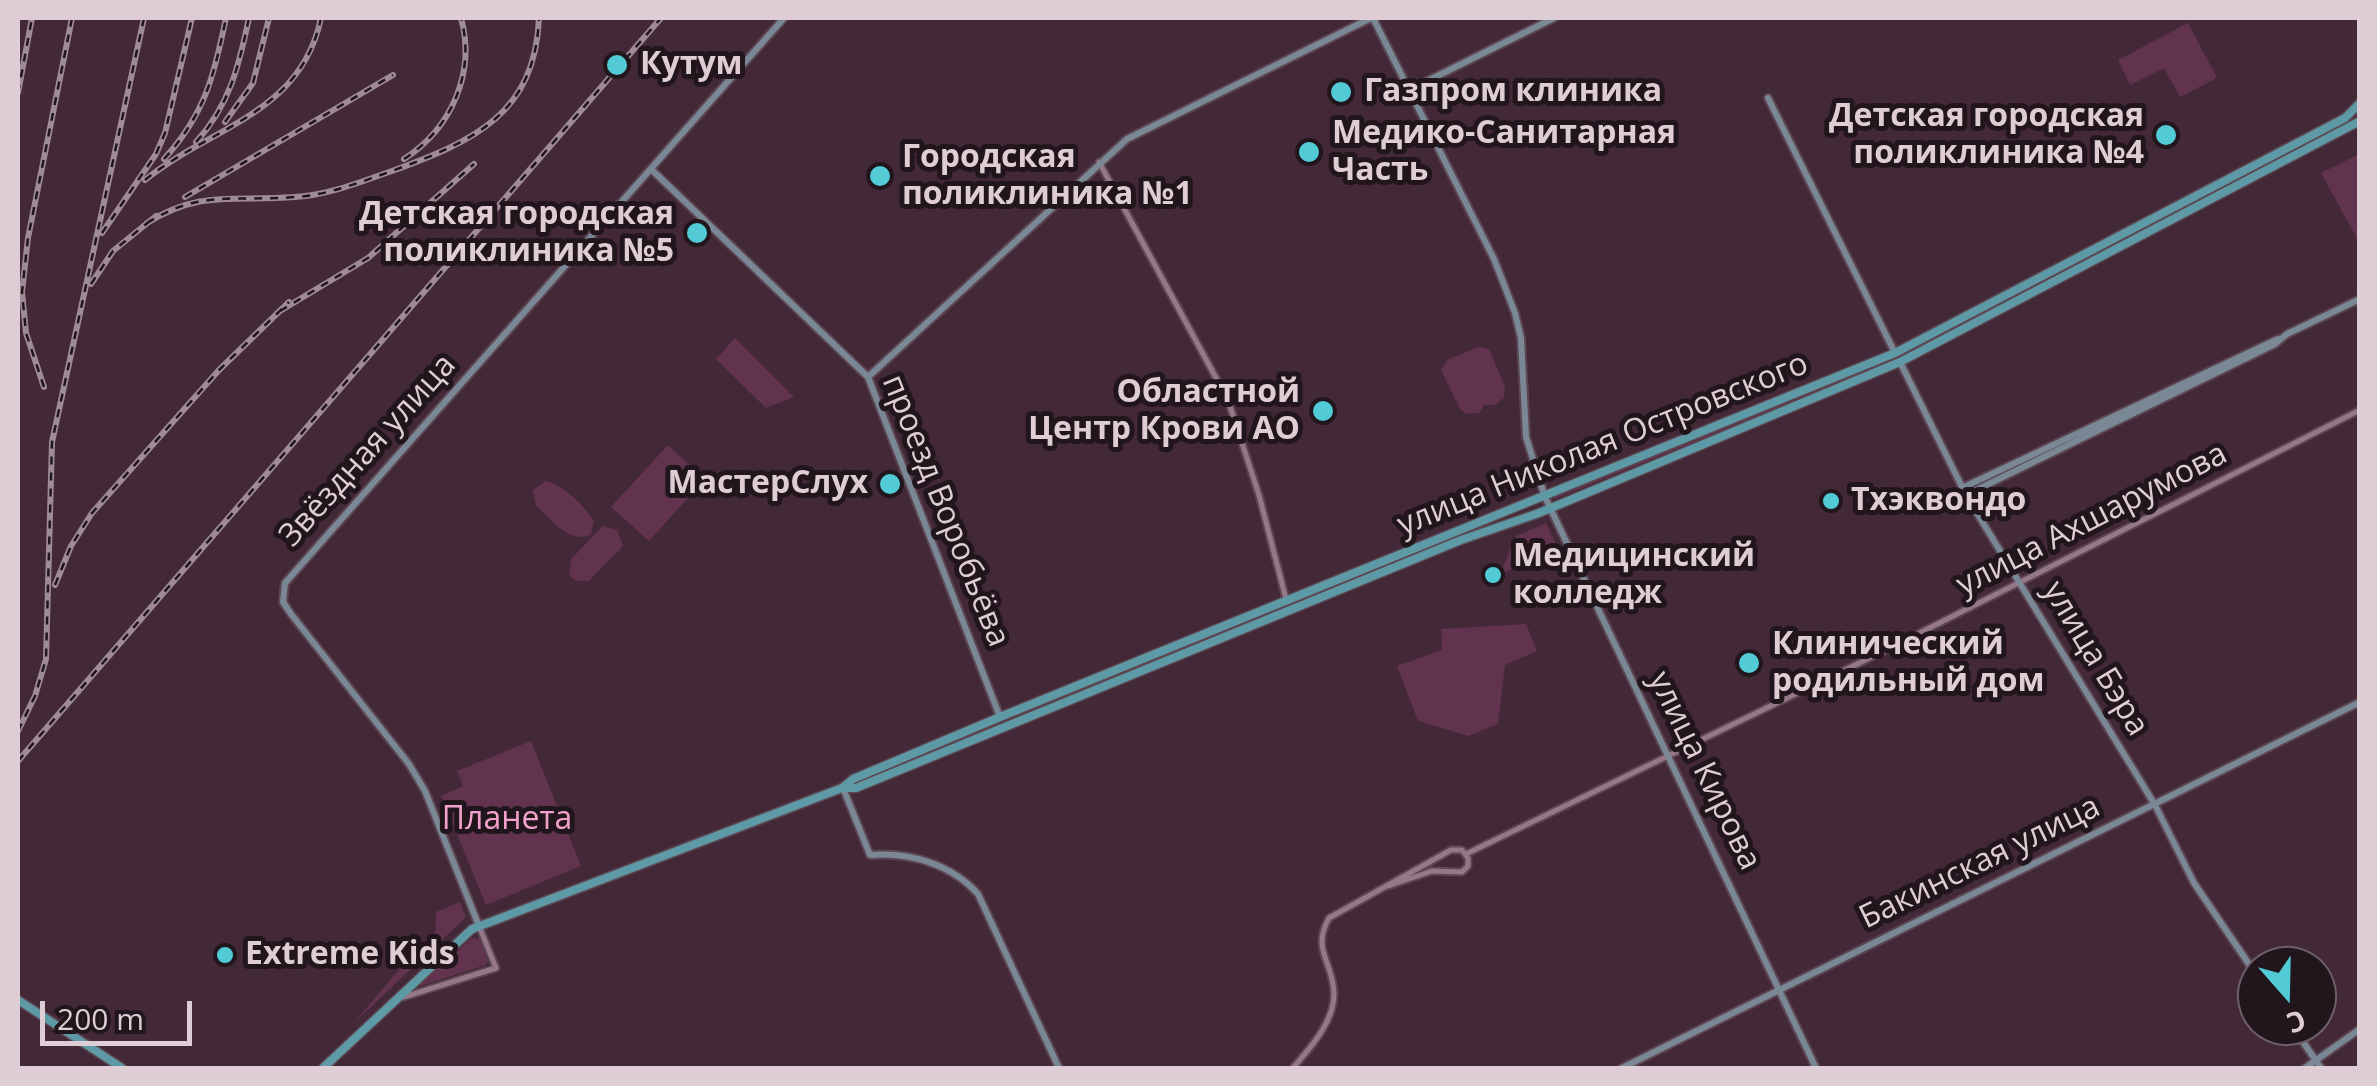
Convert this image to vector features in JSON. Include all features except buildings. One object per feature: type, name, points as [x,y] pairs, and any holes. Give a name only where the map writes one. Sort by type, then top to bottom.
[{"type":"main road","name":"Звёздная улица","points":[[479,926],[420,780],[291,614],[282,593],[292,573],[784,18]]},
{"type":"main road","name":"улица Кирова","points":[[1372,18],[1494,259],[1515,312],[1521,338],[1526,437],[1545,497],[1816,1068]]},
{"type":"main road","points":[[868,377],[1127,139],[1372,18]]},
{"type":"main road","points":[[1409,90],[1554,18]]},
{"type":"main road","name":"улица Бэра","points":[[1768,98],[1964,491],[2155,805],[2194,883],[2237,946]]},
{"type":"main road","name":"улица Николая Островского","points":[[2207,196],[2345,118],[2360,104]]},
{"type":"main road","name":"улица Николая Островского","points":[[1459,536],[1550,507],[1897,358],[2360,121]]},
{"type":"main road","name":"проезд Воробьёва","points":[[652,170],[868,377],[1000,717]]},
{"type":"main road","points":[[1964,491],[2360,299]]},
{"type":"main road","name":"улица Николая Островского","points":[[322,1068],[472,929],[842,788],[856,788],[1049,710],[1545,497],[1897,358]]},
{"type":"main road","name":"улица Николая Островского","points":[[842,788],[852,779],[1000,717],[1288,607]]},
{"type":"main road","points":[[1045,700],[1049,710]]},
{"type":"main road","name":"Бакинская улица","points":[[1622,1068],[2360,702]]},
{"type":"main road","points":[[1000,717],[1004,728]]},
{"type":"main road","points":[[842,788],[870,855],[895,853],[917,858],[964,879],[978,894],[1058,1068]]},
{"type":"main road","points":[[18,1000],[122,1068]]},
{"type":"main road","points":[[2305,1068],[2318,1065],[2360,1028]]},
{"type":"street","points":[[1099,162],[1228,400],[1259,495],[1288,607]]},
{"type":"street","name":"улица Ахшарумова","points":[[1466,854],[2360,410]]},
{"type":"street","points":[[1294,1068],[1332,1011],[1334,991],[1320,945],[1329,918],[1388,886],[1458,849],[1466,854],[1465,869],[1432,871],[1388,886]]},
{"type":"street","points":[[1446,855],[1446,867],[1452,872]]},
{"type":"street","name":"Звёздная улица","points":[[388,1007],[410,994],[496,968],[479,926]]},
{"type":"green space","points":[[2188,23],[2217,78],[2180,97],[2164,68],[2130,85],[2118,60]]},
{"type":"green space","points":[[2359,154],[2359,242],[2321,173]]},
{"type":"green space","points":[[735,338],[794,397],[766,408],[716,359]]},
{"type":"green space","points":[[1478,347],[1489,349],[1505,387],[1504,398],[1495,405],[1484,405],[1479,413],[1466,414],[1441,370],[1447,360]]},
{"type":"green space","points":[[1887,359],[1887,364],[1554,499],[1554,496]]},
{"type":"green space","points":[[668,445],[705,479],[649,541],[611,507]]},
{"type":"green space","points":[[546,481],[566,491],[585,509],[594,521],[591,534],[569,534],[536,506],[533,490]]},
{"type":"green space","points":[[1546,523],[1559,550],[1500,574],[1516,536]]},
{"type":"green space","points":[[603,526],[617,530],[623,546],[589,581],[576,581],[569,575],[571,559]]},
{"type":"green space","points":[[1526,624],[1537,651],[1505,665],[1498,724],[1468,736],[1418,721],[1397,666],[1442,650],[1441,629]]},
{"type":"green space","name":"Планета","points":[[531,741],[581,866],[486,905],[441,796],[463,786],[457,771]]},
{"type":"green space","points":[[460,902],[466,917],[353,1024],[412,954],[421,953],[435,937],[436,912]]},
{"type":"green space","points":[[472,938],[480,939],[486,965],[414,988]]},
{"type":"railway","points":[[18,93],[32,18]]},
{"type":"railway","points":[[44,387],[26,333],[22,292],[28,238],[72,18]]},
{"type":"railway","points":[[18,731],[35,696],[46,659],[52,442],[144,18]]},
{"type":"railway","points":[[102,233],[156,154],[165,133],[192,18]]},
{"type":"railway","points":[[164,159],[189,126],[206,93],[226,18]]},
{"type":"railway","points":[[196,142],[225,99],[249,18]]},
{"type":"railway","points":[[225,122],[253,83],[269,18]]},
{"type":"railway","points":[[145,180],[274,97],[294,76],[310,50],[321,18]]},
{"type":"railway","points":[[404,159],[435,131],[456,97],[465,58],[461,18]]},
{"type":"railway","points":[[147,223],[166,212],[202,201],[295,197],[332,191],[449,148],[495,119],[512,101],[526,78],[535,51],[539,18]]},
{"type":"railway","points":[[18,761],[661,18]]},
{"type":"railway","points":[[185,197],[393,75]]},
{"type":"railway","points":[[280,311],[368,258],[474,164]]},
{"type":"railway","points":[[91,284],[113,251],[156,216]]},
{"type":"railway","points":[[55,585],[71,546],[92,513],[219,370],[289,302]]},
{"type":"place","name":"Кутум","points":[[617,65]]},
{"type":"place","name":"Газпром клиника","points":[[1341,92]]},
{"type":"place","name":"Детская городская поликлиника №4","points":[[2166,135]]},
{"type":"place","name":"Медико-Санитарная Часть","points":[[1309,152]]},
{"type":"place","name":"Городская поликлиника №1","points":[[880,176]]},
{"type":"place","name":"Детская городская поликлиника №5","points":[[697,233]]},
{"type":"place","name":"Областной Центр Крови АО","points":[[1323,411]]},
{"type":"place","name":"МастерСлух","points":[[890,484]]},
{"type":"place","name":"Тхэквондо","points":[[1831,501]]},
{"type":"place","name":"Медицинский колледж","points":[[1493,575]]},
{"type":"place","name":"Клинический родильный дом","points":[[1749,663]]},
{"type":"place","name":"Extreme Kids","points":[[225,955]]}]
